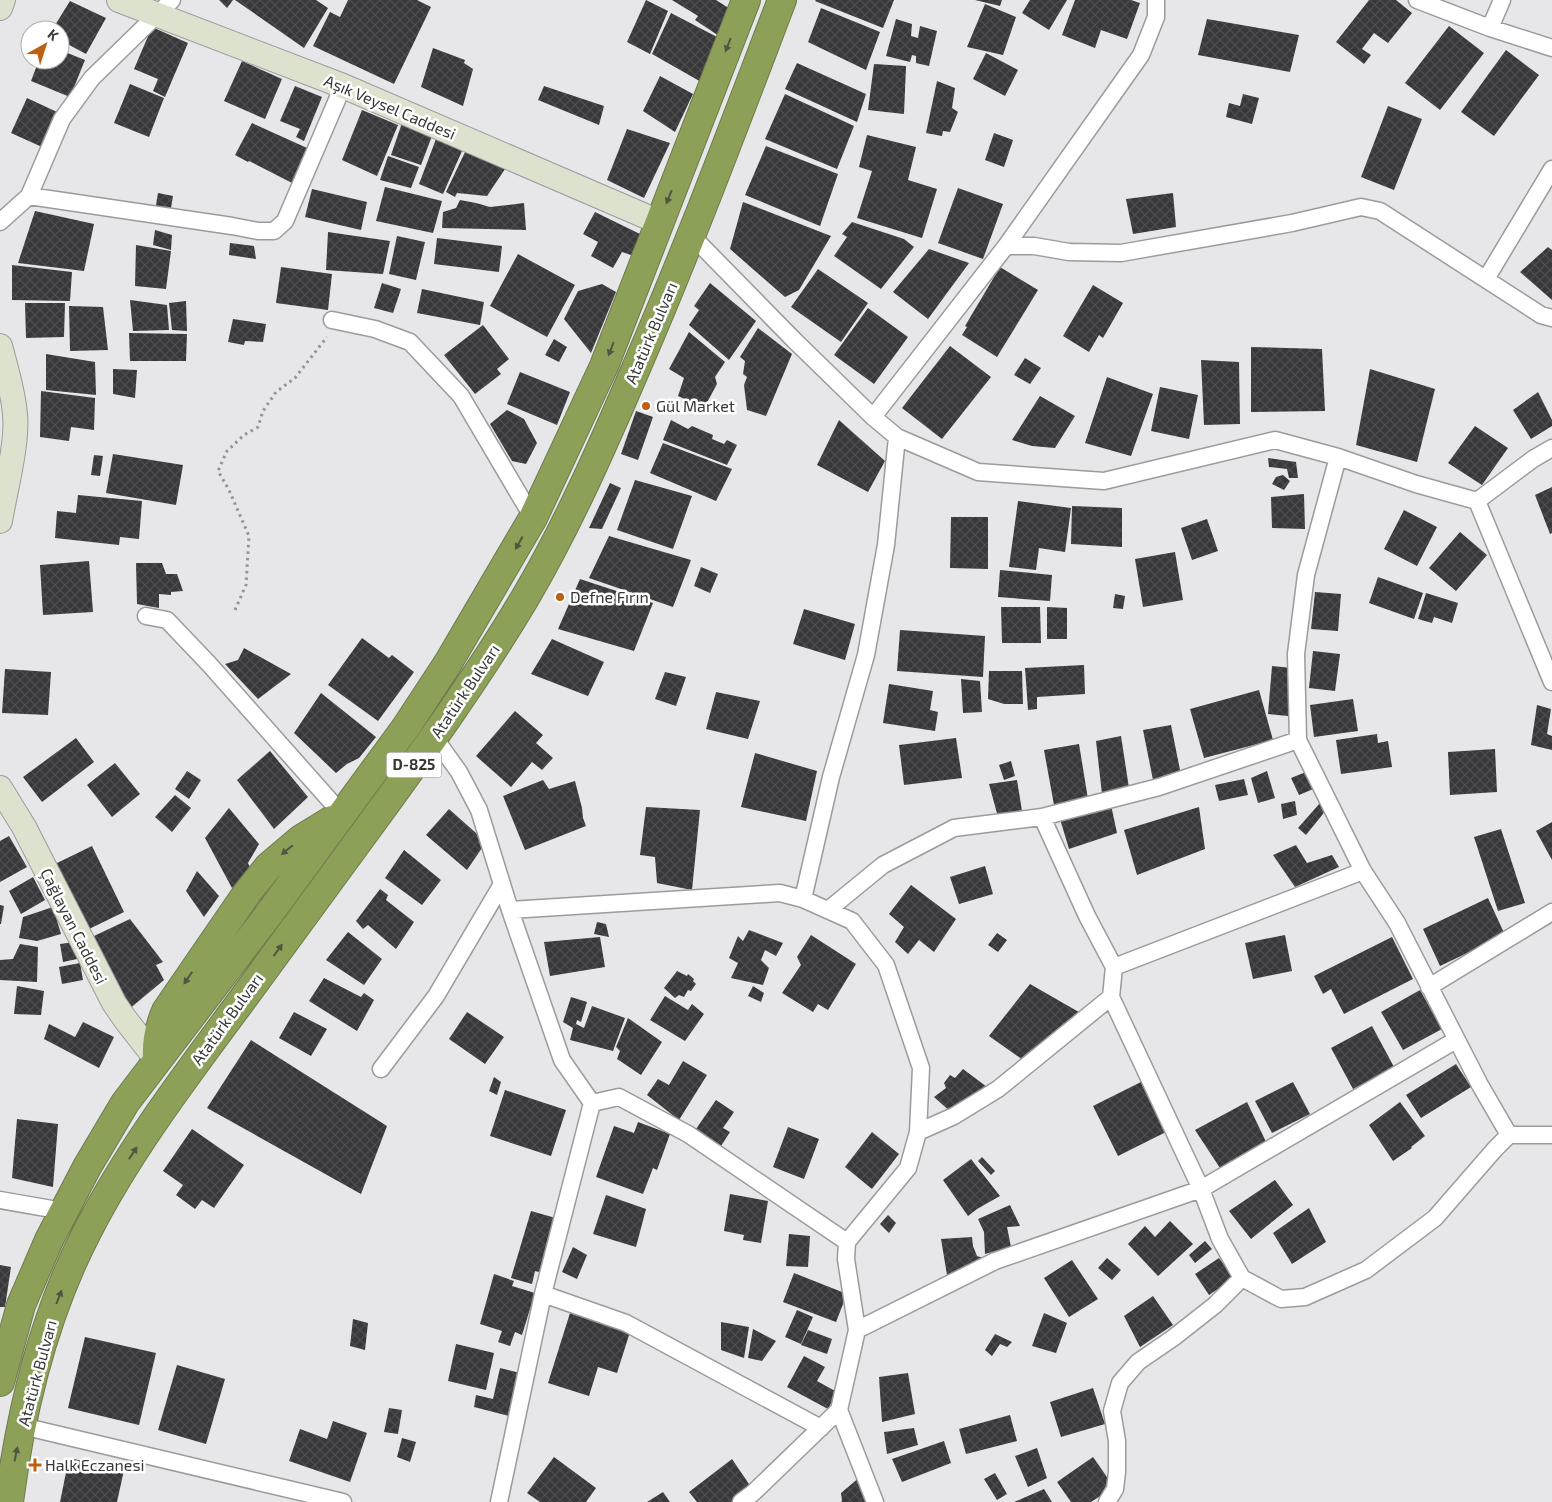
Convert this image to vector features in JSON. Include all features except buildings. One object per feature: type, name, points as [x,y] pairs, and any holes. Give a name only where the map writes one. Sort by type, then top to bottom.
[{"type":"highway","name":"Atatürk Bulvarı","points":[[0,1382],[22,1305],[63,1211],[125,1103],[269,914],[428,694],[497,582],[532,518],[604,366],[746,0]]},
{"type":"highway","name":"Atatürk Bulvarı","points":[[10,1502],[11,1428],[31,1382],[38,1356],[68,1273],[86,1234],[123,1168],[174,1092],[460,701],[524,599],[577,503],[628,386],[691,235],[782,0]]},
{"type":"highway","points":[[547,489],[577,503]]},
{"type":"street","points":[[0,8],[3,0]]},
{"type":"street","name":"Aşık Veysel Caddesi","points":[[119,0],[164,8],[659,222]]},
{"type":"street","points":[[1144,0],[1156,17]]},
{"type":"street","points":[[874,417],[1006,246],[1141,55],[1156,17],[1156,0]]},
{"type":"street","points":[[1417,0],[1490,28],[1552,48]]},
{"type":"street","points":[[1490,28],[1502,0]]},
{"type":"street","points":[[0,222],[30,196],[62,120],[92,78],[164,8]]},
{"type":"street","points":[[30,196],[258,231],[274,231],[285,221],[343,86]]},
{"type":"street","points":[[1486,279],[1552,169]]},
{"type":"street","points":[[1006,246],[1034,246],[1069,252],[1121,253],[1292,223],[1361,207],[1380,211],[1540,314],[1552,318]]},
{"type":"street","points":[[691,235],[874,417],[897,437],[978,472],[1104,481],[1275,440],[1338,457],[1416,484],[1477,501]]},
{"type":"street","points":[[332,327],[375,329],[410,342],[461,396],[532,518]]},
{"type":"street","points":[[0,346],[15,416],[13,445],[3,490],[0,521]]},
{"type":"street","points":[[803,899],[831,777],[866,655],[886,545],[897,437]]},
{"type":"street","points":[[1477,501],[1533,459],[1552,448]]},
{"type":"street","points":[[1338,457],[1306,575],[1296,654],[1298,740],[1363,871],[1397,923],[1456,1040],[1510,1135]]},
{"type":"street","points":[[1477,501],[1552,682]]},
{"type":"street","points":[[146,616],[167,620],[209,664],[342,814]]},
{"type":"street","points":[[434,737],[459,772],[480,810],[510,910],[562,1060],[592,1102],[543,1294],[499,1502]]},
{"type":"street","points":[[828,910],[883,865],[954,828],[1042,817],[1159,787],[1298,740]]},
{"type":"street","name":"Çağlayan Caddesi","points":[[0,788],[24,827],[114,1002],[129,1026],[156,1060]]},
{"type":"street","points":[[1042,817],[1087,916],[1114,967],[1111,997],[1202,1189],[1220,1239],[1242,1278],[1281,1299],[1305,1297],[1366,1270],[1435,1218],[1495,1149],[1510,1135],[1552,1135]]},
{"type":"street","points":[[1114,967],[1363,871]]},
{"type":"street","points":[[381,1069],[436,996],[502,884]]},
{"type":"street","points":[[510,910],[780,894],[803,899],[852,921],[886,965],[921,1068],[918,1132],[908,1168],[847,1242],[846,1259],[856,1330],[840,1410],[875,1502]]},
{"type":"street","points":[[1429,987],[1552,912]]},
{"type":"street","points":[[918,1132],[954,1116],[998,1088],[1111,997]]},
{"type":"street","points":[[856,1330],[995,1261],[1202,1189],[1456,1040]]},
{"type":"street","points":[[592,1102],[619,1097],[680,1129],[847,1242]]},
{"type":"street","points":[[0,1200],[63,1211]]},
{"type":"street","points":[[1107,1502],[1115,1490],[1117,1472],[1117,1441],[1112,1411],[1120,1383],[1138,1362],[1173,1338],[1215,1305],[1242,1278]]},
{"type":"street","points":[[543,1294],[626,1322],[821,1428]]},
{"type":"street","points":[[741,1502],[753,1493],[840,1410]]},
{"type":"street","points":[[11,1428],[344,1502]]},
{"type":"path","points":[[234,610],[246,585],[249,536],[229,490],[218,471],[227,451],[244,435],[258,427],[263,411],[276,392],[294,378],[326,338],[332,327]]},
{"type":"place","name":"Gül Market","points":[[646,406]]},
{"type":"place","name":"Defne Fırın","points":[[560,597]]},
{"type":"place","name":"Halk Eczanesi","points":[[35,1465]]}]
